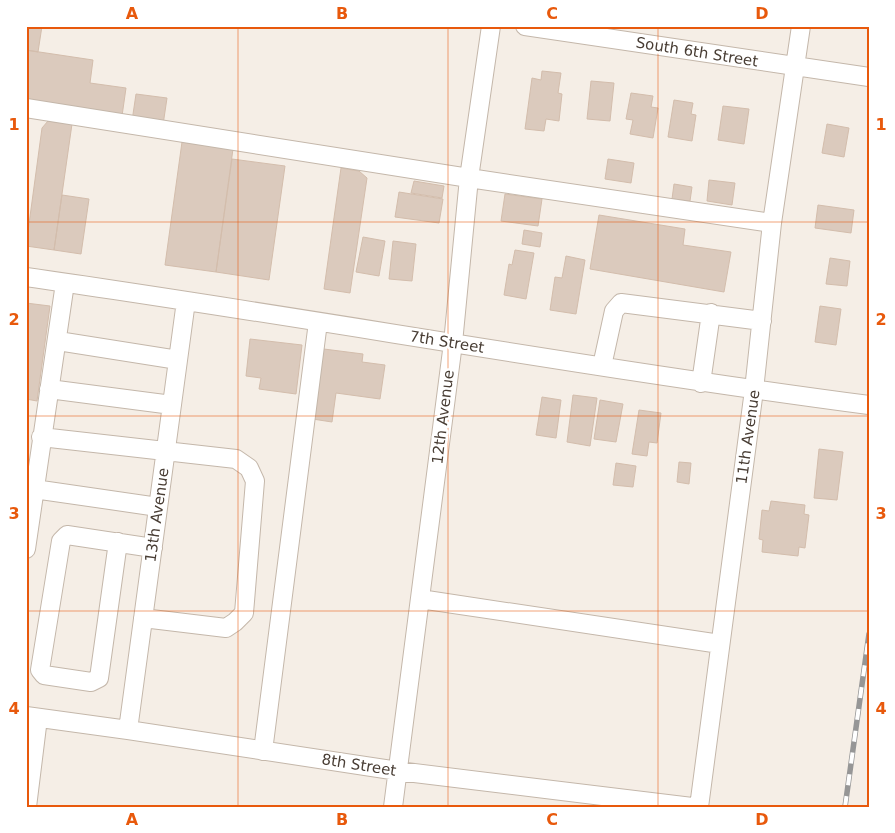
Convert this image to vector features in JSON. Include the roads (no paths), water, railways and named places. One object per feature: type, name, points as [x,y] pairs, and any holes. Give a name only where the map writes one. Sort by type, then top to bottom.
[{"type":"street","name":"12th Avenue","points":[[393,807],[453,343],[469,178],[490,26]]},
{"type":"street","name":"South 6th Street","points":[[525,26],[869,77]]},
{"type":"street","name":"11th Avenue","points":[[699,807],[754,390],[772,222],[801,26]]},
{"type":"street","points":[[26,108],[469,178],[772,222]]},
{"type":"street","name":"7th Street","points":[[26,277],[701,383],[869,405]]},
{"type":"street","points":[[26,549],[65,283]]},
{"type":"street","name":"13th Avenue","points":[[128,730],[186,301]]},
{"type":"street","points":[[602,366],[614,311],[621,302],[762,321]]},
{"type":"street","points":[[701,383],[711,313]]},
{"type":"street","points":[[263,751],[318,322]]},
{"type":"street","points":[[58,340],[178,360]]},
{"type":"street","points":[[49,389],[172,405]]},
{"type":"street","points":[[42,437],[236,459],[249,468],[255,481],[244,613],[226,628],[143,618]]},
{"type":"street","points":[[34,489],[158,507]]},
{"type":"street","points":[[118,542],[99,678],[91,682],[44,675],[40,670],[61,541],[67,535],[118,542],[153,548]]},
{"type":"street","points":[[420,599],[720,644]]},
{"type":"street","points":[[27,807],[32,717]]},
{"type":"street","name":"8th Street","points":[[32,717],[398,771],[692,807]]},
{"type":"railway","points":[[845,807],[869,634]]}]
